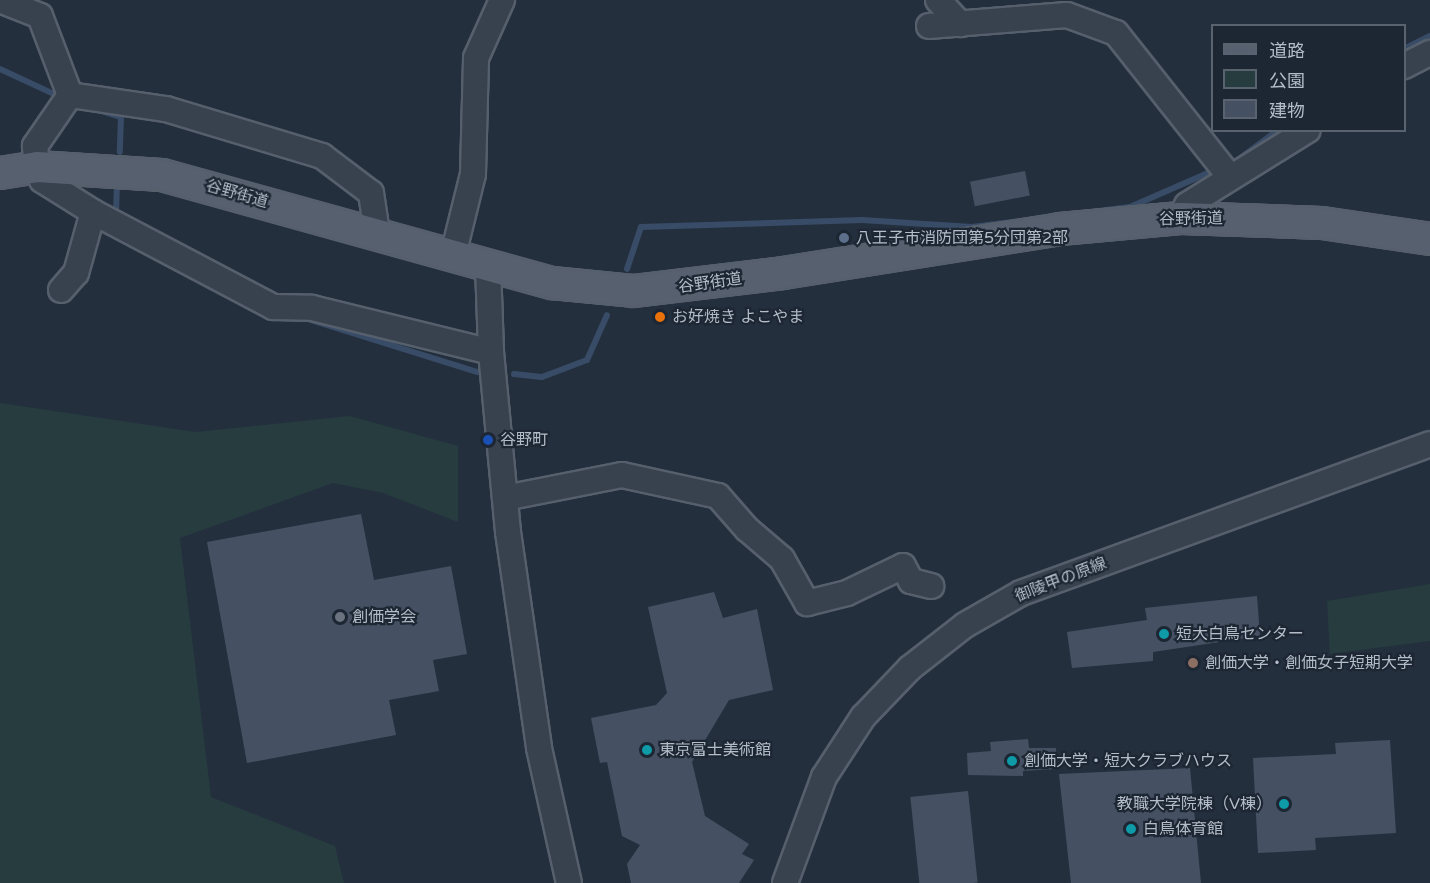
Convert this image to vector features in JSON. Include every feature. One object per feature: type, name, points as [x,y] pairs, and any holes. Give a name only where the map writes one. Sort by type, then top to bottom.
[{"type":"main road","name":"谷野街道","points":[[0,173],[37,167],[162,175],[552,283],[659,290],[1060,229],[1182,218],[1322,223],[1430,239]]},
{"type":"street","points":[[0,0],[44,8],[70,95]]},
{"type":"street","points":[[453,255],[473,174],[476,58],[502,0]]},
{"type":"street","points":[[938,0],[960,24]]},
{"type":"street","points":[[929,26],[1068,15],[1116,33],[1226,170]]},
{"type":"street","points":[[1406,65],[1430,53]]},
{"type":"street","points":[[70,95],[35,146],[37,167],[42,180],[93,212],[283,309],[312,308],[491,351]]},
{"type":"street","points":[[70,95],[166,109],[322,156],[371,193],[377,233]]},
{"type":"street","points":[[1182,218],[1187,205],[1226,170],[1304,132]]},
{"type":"street","points":[[61,290],[76,273],[93,212]]},
{"type":"street","points":[[488,265],[491,351],[505,498],[540,748],[569,883]]},
{"type":"street","name":"御陵甲の原線","points":[[785,883],[824,777],[863,717],[910,668],[965,625],[1021,593],[1430,444]]},
{"type":"street","points":[[505,498],[622,475],[718,496],[747,530],[782,559],[807,603],[847,593],[903,566],[911,581],[931,586]]},
{"type":"green space","points":[[0,403],[196,432],[350,416],[458,446],[458,522],[383,493],[333,483],[180,538],[211,797],[335,846],[344,883],[0,883]]},
{"type":"green space","points":[[1430,584],[1430,641],[1330,654],[1327,601]]},
{"type":"building","points":[[1025,171],[1030,196],[975,206],[970,182]]},
{"type":"building","name":"創価学会","points":[[361,514],[374,580],[451,566],[467,654],[433,660],[439,691],[389,700],[396,735],[247,763],[207,542]]},
{"type":"building","points":[[714,592],[723,618],[757,609],[773,690],[729,700],[692,762],[705,816],[749,844],[742,854],[754,860],[739,883],[631,883],[627,864],[640,845],[622,836],[607,762],[600,763],[591,718],[656,705],[667,693],[648,607]]},
{"type":"building","name":"短大白鳥センター","points":[[1257,596],[1260,636],[1153,652],[1153,661],[1072,668],[1067,632],[1147,620],[1145,608]]},
{"type":"building","name":"創価大学・短大クラブハウス","points":[[1028,739],[1029,748],[1056,748],[1057,769],[1023,771],[1023,776],[968,775],[967,753],[991,751],[990,742]]},
{"type":"building","points":[[1390,740],[1396,833],[1315,838],[1316,850],[1258,853],[1253,758],[1336,754],[1335,743]]},
{"type":"building","name":"白鳥体育館","points":[[1190,768],[1201,883],[1071,883],[1059,774]]},
{"type":"building","points":[[968,791],[978,882],[919,883],[910,797]]},
{"type":"waterway","points":[[1406,48],[1430,36]]},
{"type":"waterway","points":[[0,69],[56,95]]},
{"type":"waterway","points":[[101,111],[121,117],[120,152]]},
{"type":"waterway","points":[[1235,162],[1275,132]]},
{"type":"waterway","points":[[627,269],[641,227],[862,220],[972,227],[1130,207],[1217,169]]},
{"type":"waterway","points":[[117,184],[116,212],[121,215]]},
{"type":"waterway","points":[[514,374],[542,377],[587,360],[607,315]]},
{"type":"waterway","points":[[301,317],[478,372]]},
{"type":"place","name":"八王子市消防団第5分団第2部","points":[[844,238]]},
{"type":"place","name":"お好焼き よこやま","points":[[660,317]]},
{"type":"place","name":"谷野町","points":[[488,440]]},
{"type":"place","name":"創価学会","points":[[340,617]]},
{"type":"place","name":"短大白鳥センター","points":[[1164,634]]},
{"type":"place","name":"創価大学・創価女子短期大学","points":[[1193,663]]},
{"type":"place","name":"東京富士美術館","points":[[647,750]]},
{"type":"place","name":"創価大学・短大クラブハウス","points":[[1012,761]]},
{"type":"place","name":"教職大学院棟（V棟）","points":[[1284,804]]},
{"type":"place","name":"白鳥体育館","points":[[1131,829]]}]
